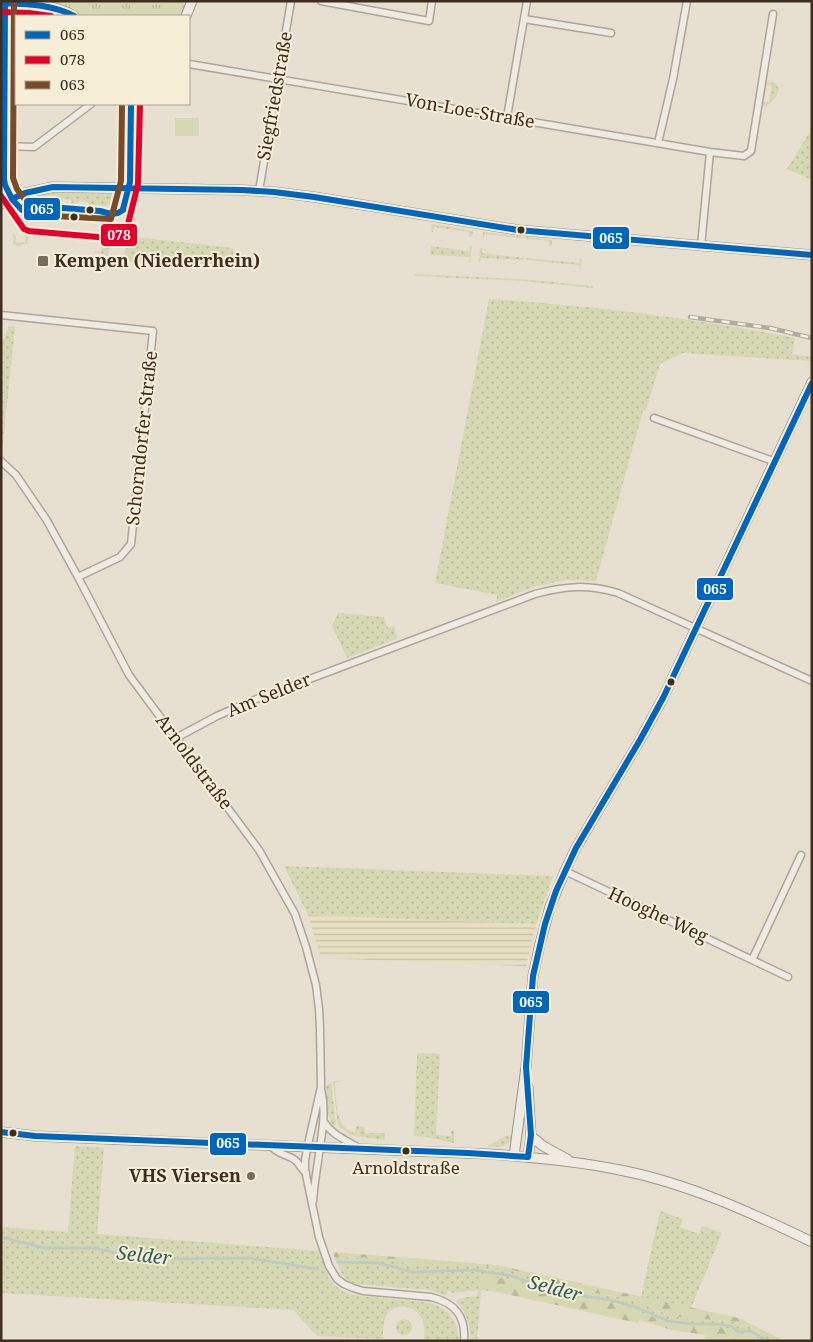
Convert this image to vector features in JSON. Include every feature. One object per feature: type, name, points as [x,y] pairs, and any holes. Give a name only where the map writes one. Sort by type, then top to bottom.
[{"type":"street","points":[[186,15],[192,1]]},
{"type":"street","name":"Siegfriedstraße","points":[[259,191],[291,1]]},
{"type":"street","points":[[321,1],[429,21],[432,1]]},
{"type":"street","points":[[507,117],[527,1]]},
{"type":"street","points":[[658,143],[673,79],[687,1]]},
{"type":"street","points":[[12,199],[5,185],[4,178],[4,2],[50,6],[72,15]]},
{"type":"street","name":"Von-Loe-Straße","points":[[190,64],[710,152],[744,156],[751,151],[772,14]]},
{"type":"street","points":[[524,19],[611,33]]},
{"type":"street","points":[[4,146],[34,147],[90,105]]},
{"type":"street","points":[[129,188],[131,105]]},
{"type":"street","points":[[702,246],[710,152]]},
{"type":"street","points":[[1,204],[25,193],[44,188],[259,191],[314,197],[518,230],[812,255]]},
{"type":"street","name":"Schorndorfer Straße","points":[[1,315],[153,331],[131,544],[120,557],[78,577]]},
{"type":"street","points":[[514,1156],[526,1067],[534,976],[538,952],[550,907],[576,848],[653,716],[812,382]]},
{"type":"street","points":[[654,418],[773,461]]},
{"type":"street","name":"Arnoldstraße","points":[[1,461],[16,475],[46,520],[129,674],[259,850],[295,914],[311,966],[320,1009],[321,1087],[324,1122],[313,1202]]},
{"type":"street","name":"Am Selder","points":[[176,738],[254,700],[484,612],[535,594],[567,587],[584,586],[618,593],[812,681]]},
{"type":"street","points":[[752,960],[802,855]]},
{"type":"street","name":"Hooghe Weg","points":[[565,871],[788,977]]},
{"type":"street","points":[[526,1067],[531,1136],[528,1157]]},
{"type":"street","name":"Arnoldstraße","points":[[313,1202],[306,1172],[307,1148],[317,1097],[321,1087]]},
{"type":"street","points":[[324,1122],[335,1134],[360,1149]]},
{"type":"street","points":[[1,1132],[63,1137],[514,1156],[572,1162],[650,1177],[697,1192],[772,1222],[812,1242]]},
{"type":"street","points":[[531,1136],[543,1146],[572,1162]]},
{"type":"street","points":[[271,1146],[276,1152],[289,1156],[306,1172]]},
{"type":"street","points":[[313,1202],[319,1237],[326,1258],[337,1279],[363,1291],[431,1297],[442,1300],[456,1310],[461,1317],[465,1331],[464,1341]]},
{"type":"shaded area","points":[[308,915],[536,924],[526,966],[321,958]]},
{"type":"green space","points":[[44,1],[188,1],[181,15],[80,15],[62,5]]},
{"type":"green space","points":[[767,82],[776,83],[779,90],[775,99],[767,106],[763,106],[763,102],[769,102],[772,86],[766,85]]},
{"type":"green space","points":[[175,118],[199,118],[199,136],[175,136]]},
{"type":"green space","points":[[812,128],[812,180],[787,169]]},
{"type":"green space","points":[[52,192],[112,192],[111,203],[107,206],[88,205],[88,202],[79,201],[78,203],[71,203],[71,200],[62,199],[62,202],[43,201],[32,205],[29,197]]},
{"type":"green space","points":[[20,222],[27,231],[28,244],[22,244],[21,246],[13,245],[13,233],[16,236],[16,242],[25,243],[26,235],[19,224]]},
{"type":"green space","points":[[431,224],[473,231],[472,236],[469,237],[469,232],[434,227],[432,232]]},
{"type":"green space","points":[[483,232],[552,240],[552,245],[549,246],[549,241],[485,234],[483,238]]},
{"type":"green space","points":[[129,234],[135,237],[233,248],[233,267],[112,260],[108,257],[124,259],[126,245],[121,245],[122,239]]},
{"type":"green space","points":[[102,242],[110,243],[108,257],[104,254],[95,253],[95,251],[101,252]]},
{"type":"green space","points":[[431,246],[469,251],[470,246],[472,246],[470,263],[469,257],[430,255]]},
{"type":"green space","points":[[480,248],[482,248],[482,253],[525,258],[524,260],[481,258],[480,263]]},
{"type":"green space","points":[[526,258],[579,263],[580,258],[582,258],[580,271],[579,265],[526,260]]},
{"type":"green space","points":[[415,274],[533,280],[593,286],[593,288],[522,281],[415,276]]},
{"type":"green space","points":[[489,299],[643,314],[719,324],[795,338],[792,354],[812,357],[812,361],[683,353],[660,364],[646,410],[643,411],[596,581],[566,580],[533,587],[496,602],[497,595],[435,583]]},
{"type":"green space","points":[[9,326],[15,327],[2,452],[1,347]]},
{"type":"green space","points":[[338,613],[384,617],[388,628],[394,626],[397,637],[347,658],[332,626]]},
{"type":"green space","points":[[284,866],[553,876],[536,924],[308,915]]},
{"type":"green space","points":[[417,1053],[440,1054],[436,1135],[451,1136],[451,1130],[454,1130],[454,1143],[414,1136]]},
{"type":"green space","points":[[333,1081],[342,1081],[335,1083],[338,1112],[343,1125],[354,1133],[356,1126],[365,1127],[365,1133],[385,1133],[385,1140],[355,1136],[338,1126]]},
{"type":"green space","points":[[331,1082],[335,1126],[332,1126],[328,1113],[326,1086]]},
{"type":"green space","points":[[513,1135],[506,1145],[487,1147],[505,1136]]},
{"type":"green space","points":[[75,1146],[104,1148],[97,1234],[319,1251],[329,1275],[327,1276],[340,1289],[349,1294],[359,1296],[424,1302],[441,1307],[453,1319],[459,1341],[424,1341],[423,1321],[416,1312],[406,1307],[395,1308],[386,1316],[383,1339],[317,1336],[293,1310],[1,1293],[1,1227],[68,1232]]},
{"type":"green space","points":[[660,1211],[683,1219],[680,1227],[699,1234],[702,1226],[722,1233],[691,1308],[641,1297]]},
{"type":"green space","points":[[333,1252],[497,1265],[739,1318],[784,1341],[778,1341],[754,1329],[742,1328],[735,1322],[672,1316],[619,1297],[557,1287],[513,1270],[478,1265],[414,1265],[382,1258],[334,1257]]},
{"type":"green space","points":[[334,1257],[382,1258],[414,1265],[478,1265],[513,1270],[557,1287],[619,1297],[672,1316],[735,1322],[742,1328],[754,1329],[778,1341],[764,1341],[751,1335],[739,1334],[732,1329],[716,1326],[670,1323],[618,1304],[556,1295],[511,1280],[478,1290],[453,1293],[448,1290],[447,1296],[430,1290],[354,1284],[344,1276]]},
{"type":"green space","points":[[479,1275],[511,1280],[556,1295],[618,1304],[670,1323],[732,1329],[739,1334],[751,1335],[764,1341],[717,1341],[705,1338],[705,1335],[671,1330],[640,1320],[638,1323],[492,1291],[478,1290]]},
{"type":"green space","points":[[478,1290],[481,1290],[477,1341],[470,1341],[470,1330],[467,1320],[463,1310],[456,1301],[460,1298],[477,1296]]},
{"type":"green space","points":[[404,1319],[410,1321],[412,1327],[410,1333],[404,1335],[398,1333],[396,1327],[398,1321]]},
{"type":"waterway","name":"Selder","points":[[1,1237],[44,1248],[96,1248],[119,1254],[183,1259],[248,1258],[318,1269]]},
{"type":"waterway","name":"Selder","points":[[338,1262],[379,1263],[412,1272],[476,1270],[512,1276],[554,1291],[615,1301],[668,1321],[731,1326],[738,1332],[750,1331],[768,1341]]},
{"type":"railway","points":[[690,317],[770,328],[812,338]]},
{"type":"transit line","name":"065","points":[[1,3],[48,7],[72,15]]},
{"type":"transit line","name":"065","points":[[5,3],[4,179],[12,199],[22,210],[30,212],[51,207],[100,211],[111,214],[123,210]]},
{"type":"transit line","name":"063","points":[[14,3],[13,178],[17,189],[36,215],[111,219],[121,181],[122,105]]},
{"type":"transit line","name":"078","points":[[1,12],[44,15]]},
{"type":"transit line","name":"065","points":[[123,209],[130,182],[131,105]]},
{"type":"transit line","name":"078","points":[[1,196],[24,229],[29,231],[109,238],[120,235],[127,228],[138,184],[140,105]]},
{"type":"transit line","name":"065","points":[[12,199],[25,193],[53,187],[274,192],[518,230],[812,255]]},
{"type":"transit line","name":"065","points":[[1,1132],[35,1136],[528,1157],[531,1135],[526,1067],[533,976],[545,924],[556,891],[576,848],[663,698],[812,383]]},
{"type":"place","name":"Kempen (Niederrhein)","points":[[43,261]]},
{"type":"place","name":"Arnoldstraße","points":[[406,1151]]},
{"type":"place","name":"VHS Viersen","points":[[251,1176]]}]
